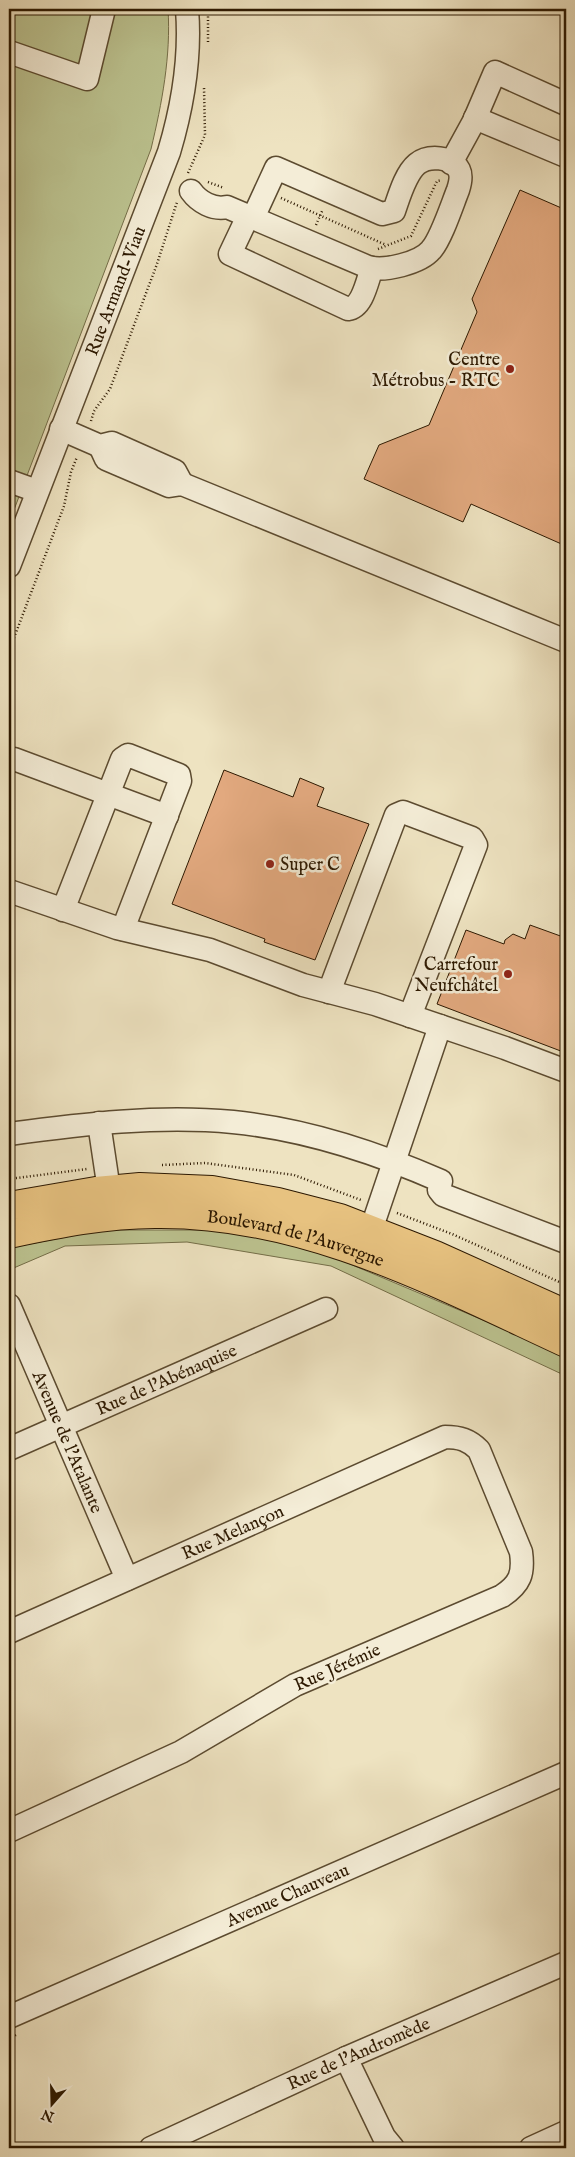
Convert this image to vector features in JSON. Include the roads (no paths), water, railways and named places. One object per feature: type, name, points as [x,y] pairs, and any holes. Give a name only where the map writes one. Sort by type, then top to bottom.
[{"type":"main road","name":"Boulevard de l'Auvergne","points":[[9,1206],[140,1187],[212,1190],[278,1202],[340,1218],[371,1230],[435,1255],[566,1314]]},
{"type":"main road","name":"Boulevard de l'Auvergne","points":[[9,1234],[69,1222],[155,1214],[242,1220],[285,1228],[332,1241],[383,1261],[566,1343]]},
{"type":"street","points":[[9,52],[87,79],[104,9]]},
{"type":"street","name":"Rue Armand-Viau","points":[[9,566],[160,178],[177,124],[184,90],[187,61],[188,9]]},
{"type":"street","points":[[447,171],[475,118],[495,72],[566,104]]},
{"type":"street","points":[[475,118],[566,156]]},
{"type":"street","points":[[373,259],[359,302],[354,308],[348,309],[230,254],[276,168],[382,214],[394,210],[416,165],[433,158],[444,159],[447,171]]},
{"type":"street","points":[[160,178],[194,186],[198,200],[219,209],[226,198],[250,217],[373,259],[388,268],[403,264],[430,250],[453,203],[461,180],[460,171],[447,171]]},
{"type":"street","points":[[61,429],[100,446],[106,459],[169,486],[182,484],[566,641]]},
{"type":"street","points":[[9,481],[37,491]]},
{"type":"street","points":[[63,910],[122,759],[128,756],[179,775],[180,780],[123,929]]},
{"type":"street","points":[[9,761],[14,759],[167,816]]},
{"type":"street","points":[[329,992],[396,815],[403,812],[472,838],[476,845],[410,1016]]},
{"type":"street","points":[[9,890],[123,929],[210,950],[303,985],[375,1004],[505,1048],[566,1071]]},
{"type":"street","points":[[371,1230],[440,1026]]},
{"type":"street","points":[[9,1134],[100,1122],[180,1120],[233,1122],[290,1131],[394,1161],[441,1181],[438,1190],[442,1195],[566,1242]]},
{"type":"street","points":[[100,1122],[109,1190]]},
{"type":"street","name":"Avenue de l'Atalante","points":[[9,1305],[127,1579]]},
{"type":"street","name":"Rue de l'Abénaquise","points":[[9,1450],[326,1309]]},
{"type":"street","name":"Rue Melançon","points":[[9,1632],[446,1437],[458,1437]]},
{"type":"street","name":"Rue Jérémie","points":[[9,1831],[181,1752],[295,1685],[502,1596],[513,1589],[521,1579],[523,1566],[521,1552],[479,1450],[471,1442],[458,1437]]},
{"type":"street","name":"Avenue Chauveau","points":[[9,2017],[566,1773]]},
{"type":"street","name":"Rue de l'Andromède","points":[[151,2148],[346,2058],[566,1963]]},
{"type":"street","points":[[346,2058],[384,2137],[392,2148]]},
{"type":"street","points":[[531,2148],[566,2132]]},
{"type":"place","name":"Centre Métrobus - RTC","points":[[510,369]]},
{"type":"place","name":"Super C","points":[[270,864]]},
{"type":"place","name":"Carrefour Neufchâtel","points":[[508,974]]}]
